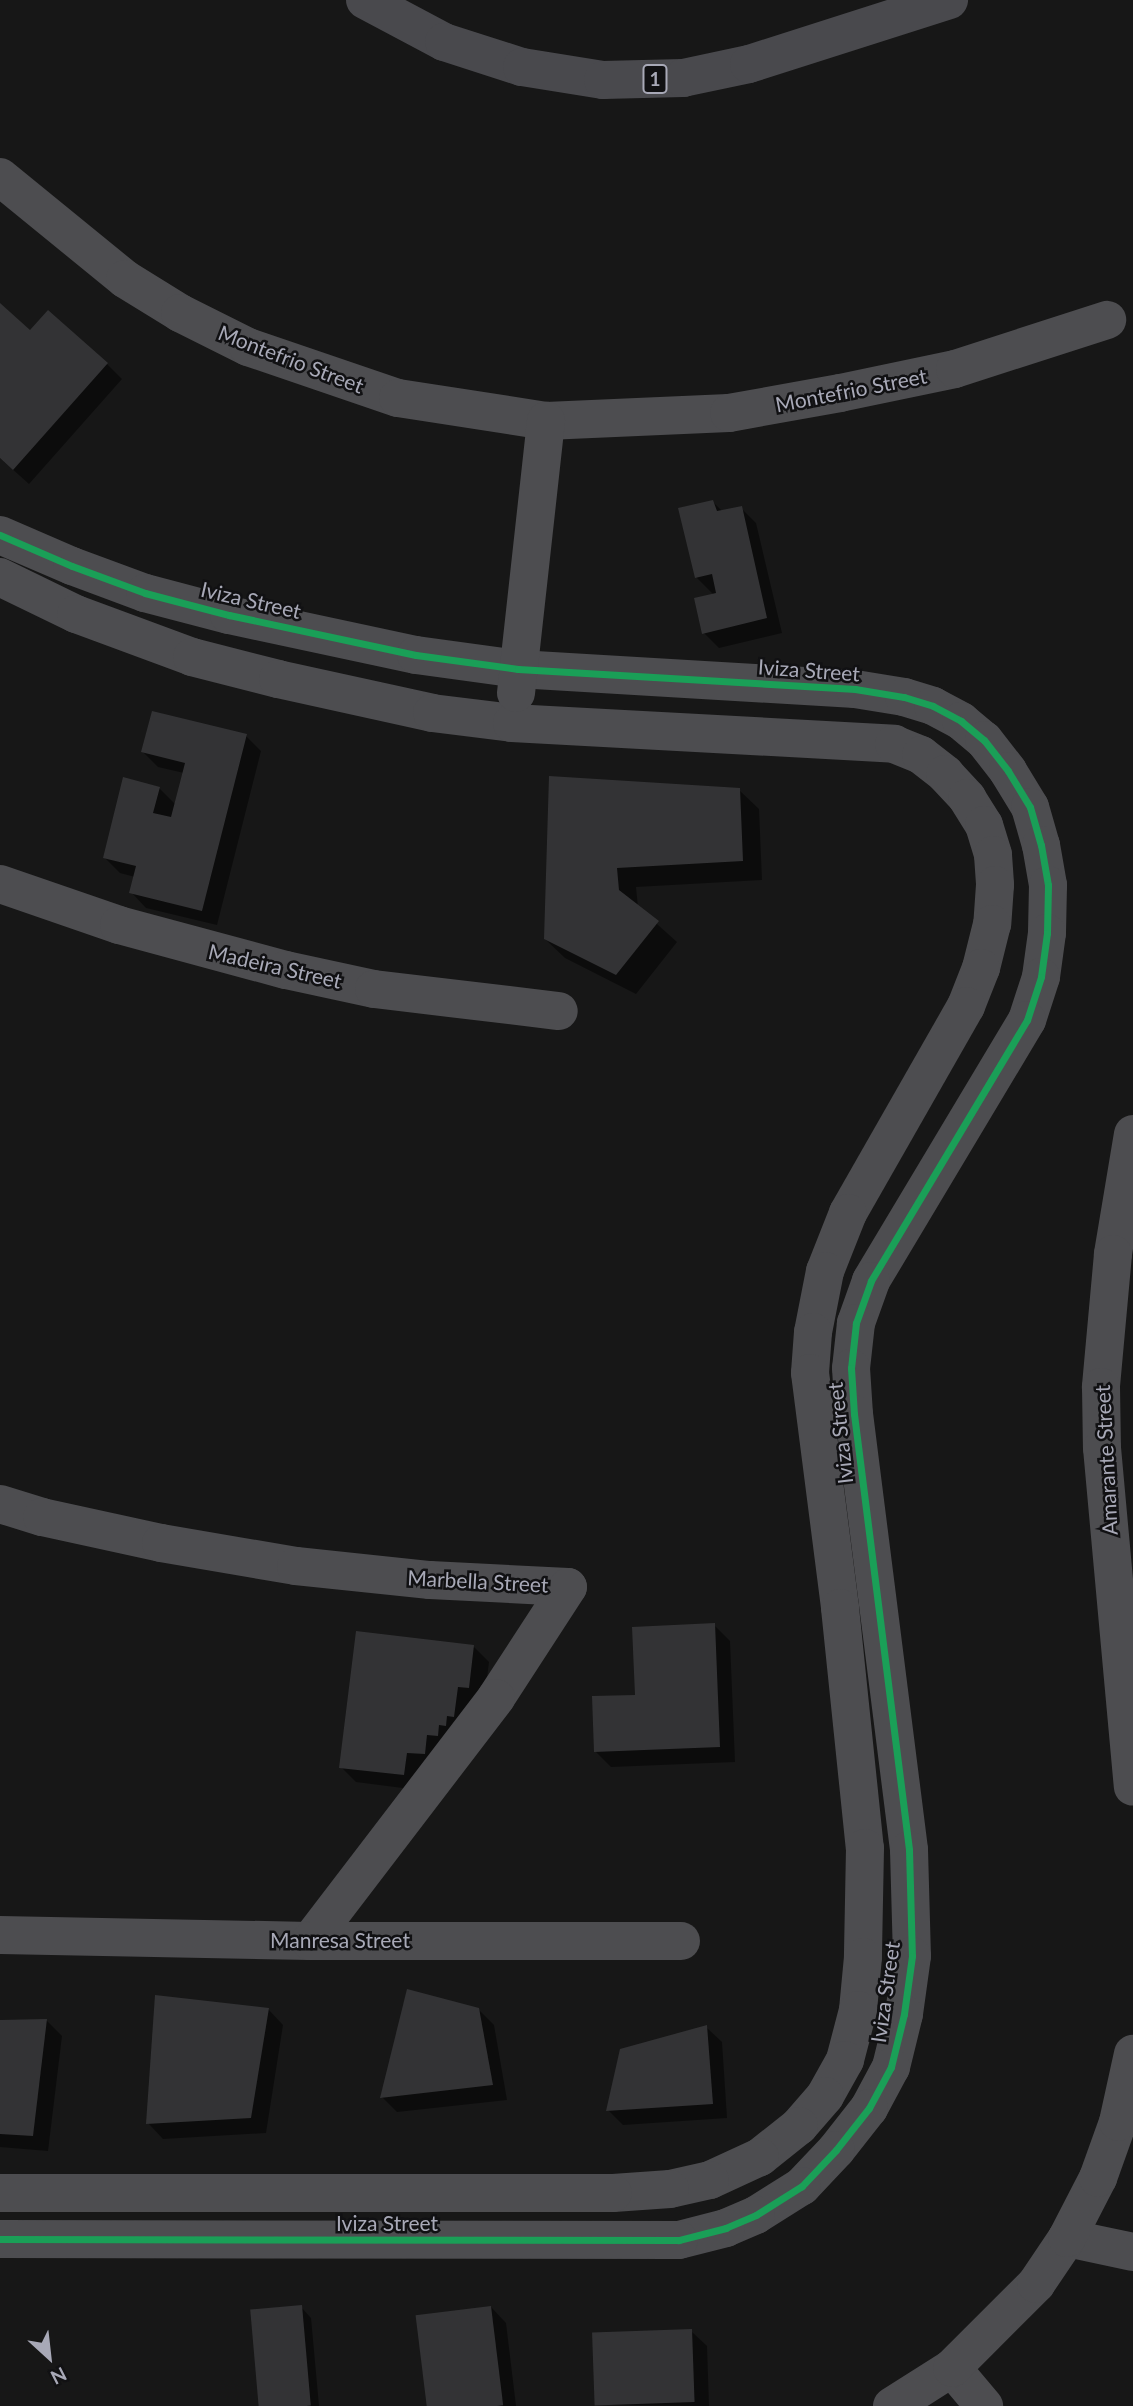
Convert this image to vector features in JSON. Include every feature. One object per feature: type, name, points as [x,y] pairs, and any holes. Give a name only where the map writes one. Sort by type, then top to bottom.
[{"type":"highway","name":"1","points":[[365,0],[444,42],[522,67],[603,80],[683,78],[750,64],[949,0]]},
{"type":"street","name":"Montefrio Street","points":[[0,177],[125,279],[180,313],[248,347],[398,398],[546,421],[729,413],[956,369],[1107,320]]},
{"type":"street","points":[[512,723],[546,421]]},
{"type":"street","name":"Iviza Street","points":[[0,535],[108,580],[205,608],[416,655],[519,669],[855,689],[904,697],[933,706],[961,721],[984,740],[1030,807],[1041,845],[1048,885],[1047,933],[1041,977],[1027,1020],[871,1281],[855,1335],[851,1368],[854,1413],[909,1850],[912,1956],[904,2014],[891,2067],[869,2108],[836,2150],[802,2186],[756,2216],[726,2228],[679,2240],[0,2239]]},
{"type":"street","name":"Iviza Street","points":[[0,577],[76,614],[192,657],[432,713],[512,723],[894,744],[921,755],[945,774],[967,798],[984,825],[993,855],[995,885],[992,924],[981,968],[966,1006],[848,1213],[825,1271],[813,1332],[810,1373],[840,1608],[865,1848],[863,1957],[858,2010],[845,2060],[825,2096],[799,2126],[760,2157],[710,2180],[670,2189],[614,2193],[0,2193]]},
{"type":"street","name":"Madeira Street","points":[[0,884],[119,925],[286,970],[374,989],[559,1011]]},
{"type":"street","name":"Amarante Street","points":[[1133,1134],[1123,1250],[1101,1387],[1102,1448],[1128,1685],[1133,1787]]},
{"type":"street","name":"Marbella Street","points":[[0,1504],[42,1517],[161,1543],[296,1566],[430,1580],[568,1587],[496,1698],[310,1941]]},
{"type":"street","name":"Manresa Street","points":[[0,1936],[310,1941],[681,1941]]},
{"type":"street","points":[[892,2406],[952,2368],[1035,2284],[1067,2238],[1098,2178],[1118,2122],[1133,2054]]},
{"type":"street","points":[[1067,2238],[1133,2252]]},
{"type":"street","points":[[952,2368],[984,2406]]},
{"type":"building","points":[[0,303],[30,330],[48,310],[108,363],[13,470],[0,458]]},
{"type":"building","points":[[713,500],[717,511],[742,506],[767,618],[702,634],[694,598],[716,593],[712,574],[695,578],[678,508]]},
{"type":"building","points":[[152,711],[247,734],[202,911],[129,893],[136,866],[103,858],[123,777],[160,787],[153,813],[171,817],[185,763],[141,752]]},
{"type":"building","points":[[549,776],[740,788],[743,861],[617,868],[619,890],[659,921],[616,975],[544,939]]},
{"type":"building","points":[[715,1623],[720,1747],[594,1752],[592,1696],[635,1695],[632,1627]]},
{"type":"building","points":[[356,1631],[474,1645],[469,1688],[458,1687],[454,1717],[447,1716],[446,1726],[439,1725],[438,1736],[427,1735],[425,1754],[407,1753],[404,1775],[339,1768]]},
{"type":"building","points":[[407,1989],[479,2008],[493,2085],[380,2098]]},
{"type":"building","points":[[155,1995],[269,2008],[251,2118],[146,2124]]},
{"type":"building","points":[[47,2019],[33,2136],[0,2134],[0,2020]]},
{"type":"building","points":[[707,2025],[713,2104],[606,2111],[620,2049]]},
{"type":"building","points":[[302,2305],[311,2406],[259,2406],[250,2310]]},
{"type":"building","points":[[491,2306],[503,2405],[427,2406],[416,2315]]},
{"type":"building","points":[[692,2329],[695,2402],[595,2405],[592,2332]]},
{"type":"cycle path","points":[[0,535],[145,593],[229,615],[416,655],[518,669],[855,689],[904,697],[933,706],[961,721],[984,740],[1008,771],[1030,807],[1041,845],[1048,885],[1047,933],[1041,977],[1027,1020],[871,1281],[856,1323],[851,1368],[854,1414],[909,1850],[912,1956],[904,2014],[891,2067],[869,2108],[836,2150],[802,2186],[756,2215],[726,2228],[679,2240],[0,2239]]}]
